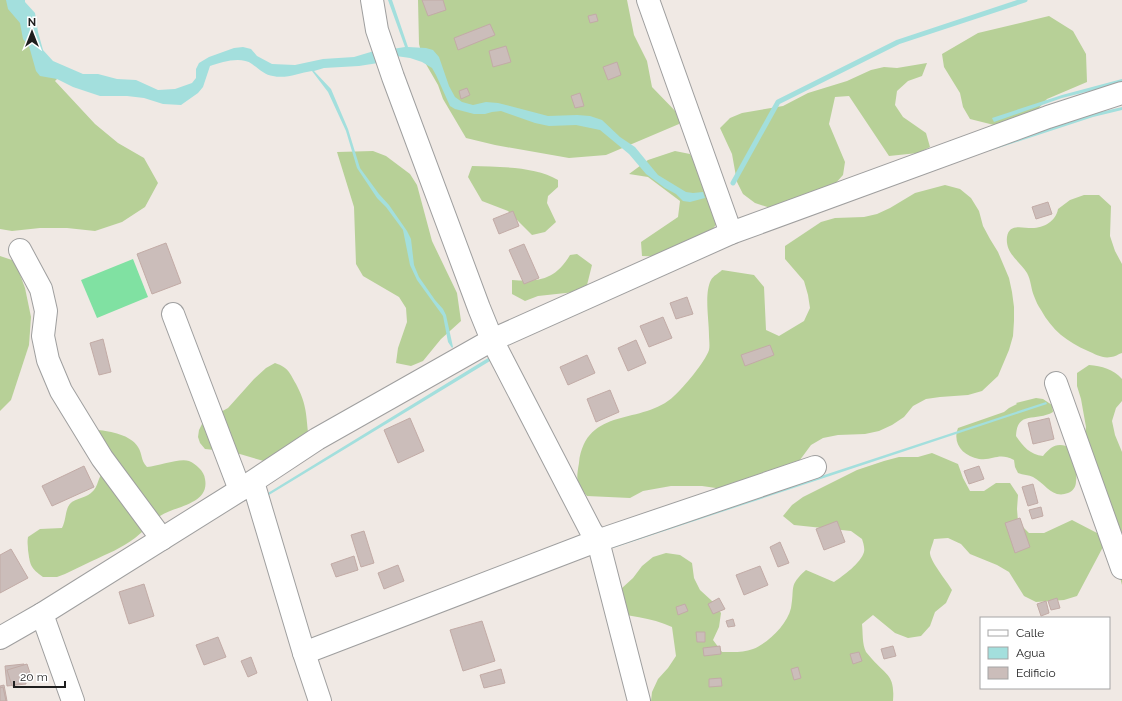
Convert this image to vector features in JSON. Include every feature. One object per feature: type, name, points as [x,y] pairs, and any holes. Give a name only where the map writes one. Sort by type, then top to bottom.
[{"type":"street","points":[[372,0],[377,30],[393,77],[478,308],[492,340],[591,531],[598,541],[639,701]]},
{"type":"street","points":[[648,0],[732,233]]},
{"type":"street","points":[[0,638],[42,614],[162,539],[318,439],[492,340],[732,233],[1026,125],[1122,93]]},
{"type":"street","points":[[20,250],[42,288],[46,311],[43,336],[46,354],[61,391],[102,458],[162,539]]},
{"type":"street","points":[[173,314],[246,486],[320,701]]},
{"type":"street","points":[[1056,383],[1122,568]]},
{"type":"street","points":[[304,653],[598,541],[815,467]]},
{"type":"street","points":[[42,614],[73,701]]},
{"type":"green space","points":[[0,0],[17,0],[57,79],[55,81],[95,124],[118,143],[144,158],[158,183],[145,207],[122,222],[95,231],[67,228],[40,228],[12,231],[0,229]]},
{"type":"green space","points":[[418,0],[627,0],[634,35],[647,61],[652,87],[682,118],[679,124],[606,155],[569,158],[495,145],[466,138],[443,99],[438,85],[423,59],[419,44]]},
{"type":"green space","points":[[1049,16],[1073,31],[1086,54],[1087,82],[1047,99],[1037,110],[998,126],[970,119],[963,107],[960,93],[944,67],[942,54],[978,33]]},
{"type":"green space","points":[[927,63],[922,76],[908,81],[897,91],[895,105],[903,117],[926,133],[930,147],[918,153],[889,156],[849,96],[835,97],[829,124],[845,162],[843,175],[834,185],[783,212],[755,203],[743,194],[737,182],[732,154],[720,128],[730,118],[742,113],[783,106],[808,93],[847,81],[871,70],[884,67],[897,68]]},
{"type":"green space","points":[[373,151],[386,156],[410,174],[417,185],[432,241],[457,293],[461,321],[441,339],[423,361],[411,366],[396,363],[398,348],[407,322],[406,308],[399,297],[363,276],[356,264],[354,207],[337,152]]},
{"type":"green space","points":[[675,151],[690,154],[724,215],[706,237],[670,257],[642,256],[641,242],[678,217],[680,201],[648,177],[629,174],[648,160]]},
{"type":"green space","points":[[472,166],[516,168],[539,172],[558,180],[558,187],[548,196],[547,203],[556,222],[545,232],[532,235],[508,211],[482,201],[468,177]]},
{"type":"green space","points":[[945,185],[960,189],[971,198],[979,211],[983,226],[998,252],[1009,278],[1012,292],[1014,321],[1013,336],[1009,350],[998,376],[982,391],[968,395],[926,399],[913,406],[904,417],[879,431],[865,434],[838,435],[823,438],[811,445],[794,468],[730,490],[702,486],[671,486],[643,491],[630,498],[587,496],[579,484],[577,474],[584,445],[592,432],[604,424],[647,411],[661,405],[674,396],[683,387],[707,355],[709,350],[707,307],[708,292],[711,280],[715,276],[722,270],[754,275],[764,287],[766,330],[779,336],[804,321],[810,308],[804,281],[785,259],[785,246],[821,222],[835,218],[864,217],[877,214],[915,193]]},
{"type":"green space","points":[[1084,195],[1099,195],[1111,206],[1110,236],[1115,251],[1122,264],[1122,353],[1112,357],[1102,357],[1096,355],[1073,344],[1050,324],[1039,307],[1027,273],[1011,253],[1007,243],[1008,233],[1013,228],[1041,227],[1049,223],[1055,217],[1058,209],[1070,200]]},
{"type":"green space","points":[[577,254],[592,265],[587,285],[575,292],[538,296],[525,301],[512,294],[512,280],[538,280],[546,278],[558,270],[570,255]]},
{"type":"green space","points":[[0,256],[15,261],[25,288],[31,317],[29,345],[11,400],[0,411]]},
{"type":"green space","points":[[133,259],[148,297],[97,318],[81,280]]},
{"type":"green space","points":[[275,363],[283,367],[292,376],[302,397],[307,419],[308,432],[267,462],[233,452],[205,449],[200,443],[198,437],[202,424],[228,408],[254,379],[266,368]]},
{"type":"green space","points":[[1089,365],[1107,369],[1122,379],[1122,401],[1116,408],[1112,421],[1115,435],[1122,452],[1122,585],[1117,566],[1106,488],[1085,470],[1084,440],[1086,427],[1077,386],[1077,373]]},
{"type":"green space","points":[[1036,398],[1043,399],[1052,405],[1053,412],[1047,415],[1024,420],[1017,428],[1016,436],[1031,452],[1043,456],[1050,449],[1056,446],[1066,446],[1076,467],[1075,487],[1068,493],[1058,494],[1053,492],[1033,477],[1018,473],[1014,460],[1009,458],[1000,457],[979,459],[968,455],[960,448],[956,439],[958,428],[1004,412],[1017,404],[1016,403]]},
{"type":"green space","points":[[98,430],[108,431],[130,439],[138,447],[141,452],[143,462],[147,467],[185,460],[192,462],[203,473],[205,487],[202,494],[197,499],[160,516],[130,542],[120,548],[65,574],[57,577],[43,577],[35,571],[30,562],[28,537],[40,529],[62,528],[70,504],[75,500],[88,495],[96,487],[101,476],[106,470],[99,461],[84,450],[81,438]]},
{"type":"green space","points":[[932,453],[958,464],[970,491],[984,491],[996,483],[1010,483],[1018,495],[1018,522],[1029,533],[1044,533],[1072,520],[1097,533],[1103,547],[1077,596],[1064,600],[1036,602],[1024,596],[1009,572],[997,565],[970,554],[961,544],[948,538],[934,539],[930,556],[952,590],[946,603],[935,612],[930,626],[921,636],[908,638],[895,633],[873,615],[862,624],[863,642],[866,652],[889,677],[893,686],[893,701],[651,701],[652,692],[658,679],[676,656],[672,627],[648,619],[604,612],[610,599],[633,578],[642,566],[653,557],[666,553],[680,555],[692,563],[694,578],[700,590],[712,601],[721,613],[719,627],[713,640],[722,652],[741,652],[753,649],[771,638],[785,621],[791,608],[793,587],[800,575],[806,570],[834,582],[856,565],[864,552],[862,539],[851,531],[794,525],[783,516],[792,505],[803,497],[857,470],[899,457],[918,457]]},
{"type":"water","points":[[6,0],[25,0],[25,2],[35,13],[43,50],[53,61],[83,74],[98,74],[117,79],[136,80],[158,90],[175,89],[192,83],[196,78],[196,69],[199,63],[209,57],[234,48],[243,47],[251,49],[257,56],[272,64],[295,65],[323,59],[354,57],[374,51],[378,63],[359,66],[324,68],[314,71],[331,89],[348,129],[360,168],[407,231],[411,239],[414,265],[419,277],[446,315],[453,347],[452,348],[448,342],[443,316],[417,280],[410,265],[403,230],[386,207],[377,198],[357,168],[346,131],[328,92],[312,71],[278,77],[267,74],[248,62],[242,60],[231,60],[210,66],[203,87],[198,93],[181,105],[163,104],[144,98],[127,96],[100,96],[73,87],[57,79],[40,76],[36,71],[29,46],[23,39],[20,23],[8,9]]},
{"type":"water","points":[[388,0],[392,0],[408,47],[433,50],[439,57],[449,86],[455,97],[462,102],[473,105],[486,102],[498,103],[548,116],[577,115],[590,116],[602,120],[620,137],[635,147],[658,175],[686,192],[703,192],[705,198],[690,202],[683,201],[676,194],[646,174],[629,154],[600,130],[576,125],[549,126],[535,123],[501,111],[485,114],[474,114],[455,109],[450,106],[432,68],[422,62],[410,58],[396,56],[386,50],[405,47]]},
{"type":"water","points":[[1122,79],[1122,83],[1062,98],[994,122],[992,118],[1062,95]]},
{"type":"water","points":[[1122,107],[1122,110],[1093,117],[989,151],[989,149],[1092,114]]},
{"type":"water","points":[[493,355],[501,359],[581,530],[595,547],[599,549],[1046,402],[1047,404],[613,548],[597,550],[590,546],[579,532],[498,361],[495,358],[264,498],[263,496]]},
{"type":"building","points":[[422,0],[443,0],[446,10],[428,16]]},
{"type":"building","points":[[596,14],[598,21],[590,23],[588,16]]},
{"type":"building","points":[[490,24],[495,35],[458,50],[454,38]]},
{"type":"building","points":[[506,46],[511,62],[493,67],[489,51]]},
{"type":"building","points":[[617,62],[621,75],[608,80],[603,67]]},
{"type":"building","points":[[467,88],[470,95],[461,99],[459,91]]},
{"type":"building","points":[[580,93],[584,106],[575,108],[571,96]]},
{"type":"building","points":[[1048,202],[1052,214],[1036,219],[1032,207]]},
{"type":"building","points":[[513,211],[519,226],[499,234],[493,219]]},
{"type":"building","points":[[166,243],[181,283],[152,294],[137,254]]},
{"type":"building","points":[[524,244],[539,278],[524,284],[509,250]]},
{"type":"building","points":[[687,297],[693,314],[676,319],[670,303]]},
{"type":"building","points":[[663,317],[672,338],[649,347],[640,326]]},
{"type":"building","points":[[103,339],[111,372],[99,375],[90,343]]},
{"type":"building","points":[[636,340],[646,363],[628,371],[618,348]]},
{"type":"building","points":[[770,345],[774,355],[745,366],[741,355]]},
{"type":"building","points":[[587,355],[595,373],[568,385],[560,367]]},
{"type":"building","points":[[610,390],[619,412],[596,422],[587,399]]},
{"type":"building","points":[[410,418],[424,451],[398,463],[384,430]]},
{"type":"building","points":[[1049,418],[1054,439],[1033,444],[1028,423]]},
{"type":"building","points":[[84,466],[94,487],[52,506],[42,486]]},
{"type":"building","points":[[979,466],[984,479],[969,484],[964,471]]},
{"type":"building","points":[[1033,484],[1038,503],[1028,506],[1022,487]]},
{"type":"building","points":[[1041,507],[1043,516],[1032,519],[1029,510]]},
{"type":"building","points":[[1020,518],[1030,547],[1015,553],[1005,523]]},
{"type":"building","points":[[837,521],[845,542],[824,550],[816,529]]},
{"type":"building","points":[[364,531],[374,563],[361,567],[351,535]]},
{"type":"building","points":[[780,542],[789,563],[778,567],[770,547]]},
{"type":"building","points":[[11,549],[28,578],[0,593],[0,555]]},
{"type":"building","points":[[354,556],[358,570],[336,577],[331,564]]},
{"type":"building","points":[[398,565],[404,581],[384,589],[378,573]]},
{"type":"building","points":[[760,566],[768,585],[744,595],[736,575]]},
{"type":"building","points":[[144,584],[154,616],[129,624],[119,592]]},
{"type":"building","points":[[719,598],[725,609],[713,614],[708,604]]},
{"type":"building","points":[[1057,598],[1060,608],[1051,610],[1048,601]]},
{"type":"building","points":[[1046,601],[1049,613],[1041,616],[1037,604]]},
{"type":"building","points":[[685,604],[688,611],[678,615],[676,607]]},
{"type":"building","points":[[733,619],[735,626],[728,627],[726,621]]},
{"type":"building","points":[[482,621],[495,661],[463,671],[450,630]]},
{"type":"building","points":[[696,632],[705,632],[705,642],[697,642]]},
{"type":"building","points":[[218,637],[226,657],[204,665],[196,645]]},
{"type":"building","points":[[720,646],[721,654],[704,656],[703,648]]},
{"type":"building","points":[[893,646],[896,656],[884,659],[881,649]]},
{"type":"building","points":[[859,652],[862,661],[853,664],[850,654]]},
{"type":"building","points":[[251,657],[257,673],[248,677],[241,661]]},
{"type":"building","points":[[24,664],[26,684],[7,686],[5,666]]},
{"type":"building","points":[[27,664],[32,679],[12,686],[7,670]]},
{"type":"building","points":[[798,667],[801,678],[794,680],[791,669]]},
{"type":"building","points":[[501,669],[505,683],[484,688],[480,675]]},
{"type":"building","points":[[721,678],[722,686],[709,687],[709,679]]},
{"type":"building","points":[[4,685],[7,701],[0,701],[0,686]]},
{"type":"building","points":[[3,687],[6,701],[0,701],[0,688]]},
{"type":"waterway","points":[[733,183],[778,102],[898,42],[1025,0]]}]
